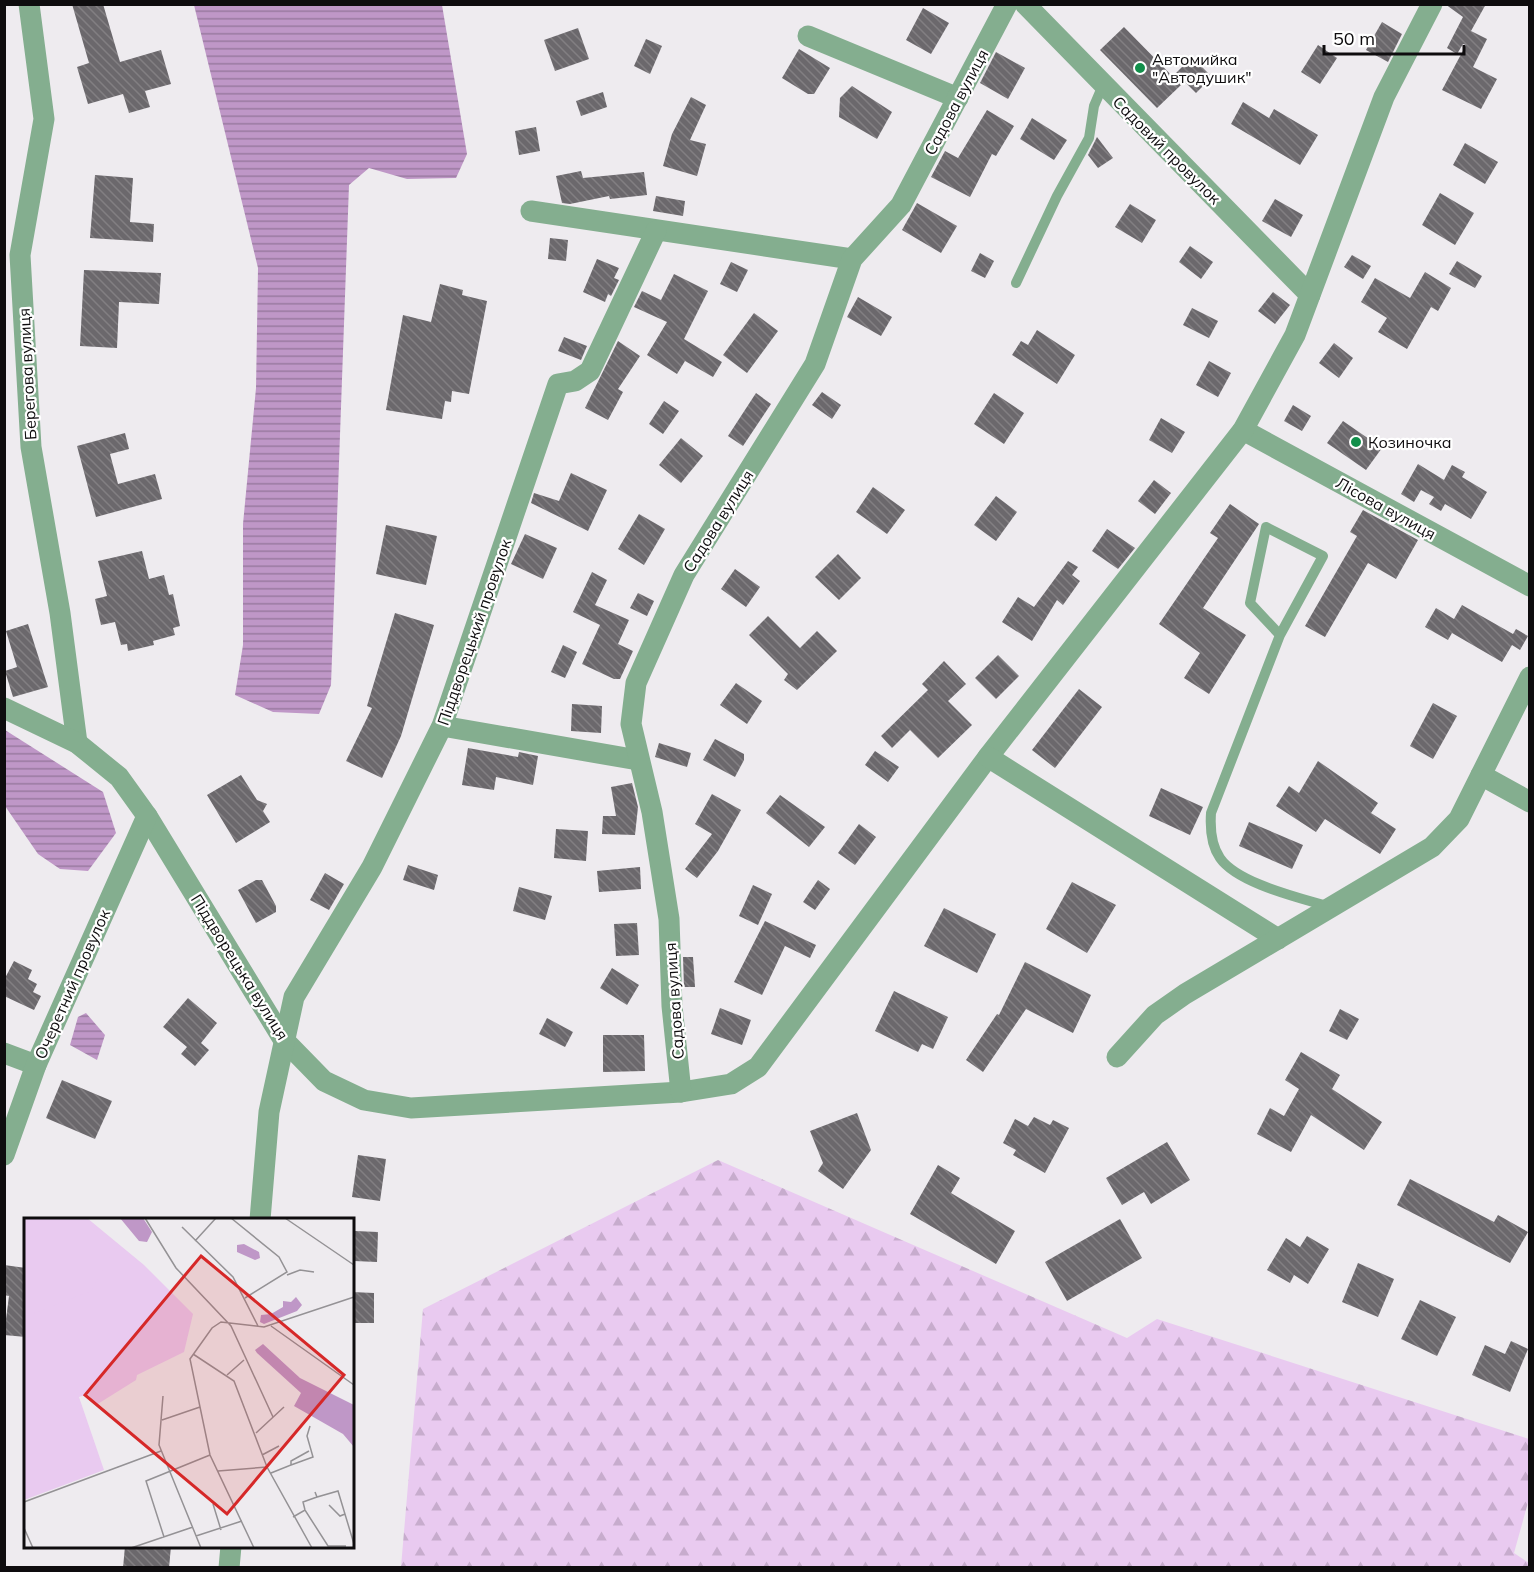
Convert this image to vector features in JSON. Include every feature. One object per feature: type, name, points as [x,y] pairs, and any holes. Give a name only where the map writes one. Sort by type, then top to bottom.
[{"type":"street","name":"Берегова вулиця","points":[[29,4],[44,119],[20,255],[30,436],[60,612],[77,742]]},
{"type":"street","name":"Садова вулиця","points":[[681,1092],[672,1006],[669,919],[652,812],[631,724],[636,683],[684,575],[814,364],[852,259],[901,205],[1007,4]]},
{"type":"street","name":"Садовий провулок","points":[[1025,4],[1310,295]]},
{"type":"street","name":"Піддворецька вулиця","points":[[4,708],[77,742],[119,777],[147,816],[283,1039],[324,1081],[364,1100],[411,1108],[681,1092],[730,1084],[758,1067],[988,757],[1243,430],[1295,335],[1384,97],[1431,4]]},
{"type":"street","points":[[808,36],[958,98]]},
{"type":"street","points":[[531,211],[852,259]]},
{"type":"street","name":"Піддворецький провулок","points":[[260,1218],[269,1112],[283,1039],[294,997],[372,867],[442,726],[558,384],[575,381],[590,371],[656,231]]},
{"type":"street","name":"Лісова вулиця","points":[[1243,430],[1530,586]]},
{"type":"street","points":[[1118,1057],[1155,1015],[1185,994],[1432,847],[1446,835],[1459,819],[1530,677]]},
{"type":"street","points":[[442,726],[638,760]]},
{"type":"street","points":[[988,757],[1278,939]]},
{"type":"street","points":[[1481,775],[1530,802]]},
{"type":"street","name":"Очеретний провулок","points":[[4,1155],[36,1065],[147,816]]},
{"type":"street","points":[[4,1053],[36,1065]]},
{"type":"street","points":[[229,1568],[231,1548]]},
{"type":"lane","points":[[1016,282],[1089,138],[1094,106],[1103,85]]},
{"type":"lane","points":[[1280,635],[1250,603],[1266,527],[1323,556],[1280,635],[1211,813],[1210,832],[1219,857],[1235,873],[1331,907]]},
{"type":"green space","points":[[718,1160],[1127,1338],[1157,1319],[1529,1439],[1529,1499],[1514,1553],[1529,1563],[1529,1567],[401,1567],[423,1309]]},
{"type":"shaded area","points":[[194,5],[442,5],[467,154],[456,178],[407,179],[369,168],[349,185],[331,685],[319,714],[273,712],[235,695],[243,645],[243,524],[256,388],[258,268]]},
{"type":"shaded area","points":[[5,730],[103,792],[116,833],[88,871],[60,869],[38,854],[5,806]]},
{"type":"shaded area","points":[[86,1013],[105,1035],[97,1060],[70,1045],[78,1017]]},
{"type":"building","points":[[72,4],[103,4],[120,62],[161,50],[171,84],[145,91],[150,107],[129,113],[123,94],[88,104],[77,67],[89,63]]},
{"type":"building","points":[[1445,4],[1486,4],[1471,31],[1487,39],[1473,67],[1497,79],[1481,109],[1442,90],[1466,45],[1463,44],[1457,54],[1447,48],[1463,17]]},
{"type":"building","points":[[923,8],[949,23],[931,54],[906,40]]},
{"type":"building","points":[[1382,22],[1402,34],[1388,62],[1366,50]]},
{"type":"building","name":"Автомийка \"Автодушик\"","points":[[1124,27],[1181,85],[1157,108],[1100,50]]},
{"type":"building","points":[[578,28],[589,59],[555,71],[544,40]]},
{"type":"building","points":[[646,39],[662,46],[650,74],[634,66]]},
{"type":"building","points":[[1318,45],[1337,58],[1320,84],[1301,72]]},
{"type":"building","points":[[799,49],[830,68],[814,94],[808,94],[782,78]]},
{"type":"building","points":[[996,52],[1025,68],[1008,99],[980,83]]},
{"type":"building","points":[[1192,57],[1212,77],[1196,93],[1176,73]]},
{"type":"building","points":[[852,86],[892,112],[877,139],[839,117],[840,98]]},
{"type":"building","points":[[603,92],[607,107],[581,116],[576,101]]},
{"type":"building","points":[[691,97],[706,105],[690,140],[706,144],[697,176],[663,166],[672,134]]},
{"type":"building","points":[[1243,102],[1269,118],[1274,109],[1318,135],[1300,165],[1231,124]]},
{"type":"building","points":[[987,110],[1014,126],[996,156],[992,154],[970,197],[931,177],[945,151],[958,158]]},
{"type":"building","points":[[1032,118],[1067,140],[1054,160],[1020,139]]},
{"type":"building","points":[[536,127],[540,151],[519,155],[515,131]]},
{"type":"building","points":[[1097,137],[1113,158],[1098,168],[1088,155]]},
{"type":"building","points":[[1465,143],[1498,162],[1485,184],[1453,165]]},
{"type":"building","points":[[581,171],[583,178],[644,172],[647,195],[610,199],[609,196],[570,204],[562,203],[556,176]]},
{"type":"building","points":[[95,175],[133,178],[130,222],[154,224],[153,242],[90,238]]},
{"type":"building","points":[[1440,193],[1474,213],[1455,245],[1422,225]]},
{"type":"building","points":[[656,196],[685,201],[683,216],[653,211]]},
{"type":"building","points":[[1275,199],[1303,215],[1291,237],[1262,221]]},
{"type":"building","points":[[917,203],[957,226],[941,253],[902,230]]},
{"type":"building","points":[[1130,204],[1156,220],[1142,243],[1115,227]]},
{"type":"building","points":[[550,238],[568,240],[566,261],[548,259]]},
{"type":"building","points":[[1190,246],[1213,262],[1201,279],[1179,262]]},
{"type":"building","points":[[980,253],[994,261],[985,278],[971,271]]},
{"type":"building","points":[[1352,255],[1371,266],[1363,279],[1344,267]]},
{"type":"building","points":[[597,259],[619,268],[614,278],[619,280],[611,296],[608,294],[605,302],[583,292]]},
{"type":"building","points":[[1457,261],[1482,276],[1475,288],[1449,274]]},
{"type":"building","points":[[731,262],[748,270],[737,292],[720,284]]},
{"type":"building","points":[[84,270],[161,273],[159,304],[119,302],[117,348],[80,346]]},
{"type":"building","points":[[1425,272],[1451,288],[1438,311],[1431,307],[1407,349],[1378,332],[1387,318],[1361,302],[1375,278],[1410,298]]},
{"type":"building","points":[[674,274],[708,291],[684,339],[722,362],[713,377],[685,361],[677,374],[647,355],[667,322],[634,307],[642,291],[661,300]]},
{"type":"building","points":[[440,284],[463,290],[462,295],[487,301],[469,394],[452,391],[451,402],[445,401],[442,419],[386,410],[403,315],[431,322]]},
{"type":"building","points":[[1273,292],[1290,305],[1275,324],[1258,311]]},
{"type":"building","points":[[858,297],[892,317],[881,336],[847,317]]},
{"type":"building","points":[[1192,308],[1218,321],[1209,338],[1183,325]]},
{"type":"building","points":[[754,313],[778,331],[747,373],[723,355]]},
{"type":"building","points":[[1037,330],[1075,355],[1057,384],[1012,355],[1021,341],[1028,345]]},
{"type":"building","points":[[564,337],[587,346],[581,360],[558,351]]},
{"type":"building","points":[[618,341],[640,356],[618,389],[623,392],[608,420],[585,408]]},
{"type":"building","points":[[1334,343],[1353,358],[1339,378],[1319,363]]},
{"type":"building","points":[[1209,361],[1231,373],[1218,397],[1196,385]]},
{"type":"building","points":[[822,392],[841,405],[832,419],[812,405]]},
{"type":"building","points":[[756,393],[771,404],[743,446],[728,436]]},
{"type":"building","points":[[994,393],[1024,413],[1004,444],[974,424]]},
{"type":"building","points":[[664,401],[679,411],[663,434],[649,424]]},
{"type":"building","points":[[1293,405],[1311,416],[1302,431],[1284,421]]},
{"type":"building","points":[[1161,418],[1185,432],[1172,453],[1149,440]]},
{"type":"building","points":[[1343,421],[1382,448],[1366,470],[1327,443]]},
{"type":"building","points":[[125,433],[129,449],[110,454],[118,484],[155,474],[162,499],[96,517],[77,446]]},
{"type":"building","points":[[681,438],[703,456],[681,483],[659,465]]},
{"type":"building","points":[[1418,464],[1444,480],[1452,465],[1465,472],[1462,477],[1487,492],[1471,519],[1445,504],[1441,511],[1429,504],[1434,497],[1421,490],[1414,502],[1401,494]]},
{"type":"building","points":[[571,473],[607,490],[588,531],[531,503],[534,493],[559,501]]},
{"type":"building","points":[[1154,480],[1171,493],[1155,514],[1138,501]]},
{"type":"building","points":[[873,487],[905,510],[887,534],[856,512]]},
{"type":"building","points":[[996,496],[1017,512],[996,541],[974,525]]},
{"type":"building","points":[[1230,504],[1259,524],[1203,608],[1246,635],[1209,694],[1184,678],[1200,653],[1159,624],[1218,538],[1210,533]]},
{"type":"building","points":[[1363,510],[1418,540],[1396,579],[1368,563],[1325,637],[1305,626],[1357,536],[1350,532]]},
{"type":"building","points":[[639,514],[665,529],[644,565],[618,549]]},
{"type":"building","points":[[386,525],[437,536],[426,585],[376,574]]},
{"type":"building","points":[[1107,529],[1135,548],[1118,569],[1092,551]]},
{"type":"building","points":[[525,534],[557,548],[543,579],[511,564]]},
{"type":"building","points":[[142,551],[149,579],[164,575],[169,595],[173,594],[180,626],[173,628],[175,635],[153,641],[154,645],[128,651],[127,644],[121,645],[115,622],[101,625],[95,599],[107,596],[98,561]]},
{"type":"building","points":[[838,554],[861,578],[839,600],[815,577]]},
{"type":"building","points":[[1068,561],[1078,567],[1072,575],[1080,581],[1063,605],[1057,600],[1032,641],[1002,622],[1018,597],[1034,607]]},
{"type":"building","points":[[735,569],[760,587],[746,607],[721,589]]},
{"type":"building","points":[[592,572],[607,580],[595,605],[629,620],[618,644],[633,651],[620,679],[614,679],[582,664],[600,625],[573,612]]},
{"type":"building","points":[[638,593],[654,601],[647,616],[630,608]]},
{"type":"building","points":[[1462,605],[1513,634],[1516,629],[1528,636],[1520,650],[1512,645],[1502,662],[1452,633],[1448,640],[1425,627],[1436,608],[1454,619]]},
{"type":"building","points":[[395,613],[434,625],[401,736],[382,778],[346,761],[372,708],[367,706]]},
{"type":"building","points":[[768,616],[800,648],[817,631],[837,651],[797,690],[784,680],[788,674],[749,635]]},
{"type":"building","points":[[28,624],[48,687],[13,697],[5,671],[17,667],[6,631]]},
{"type":"building","points":[[563,645],[577,652],[565,678],[551,672]]},
{"type":"building","points":[[998,655],[1019,676],[996,699],[975,678]]},
{"type":"building","points":[[944,661],[966,684],[948,701],[972,725],[938,758],[910,730],[892,748],[881,736],[928,690],[922,684]]},
{"type":"building","points":[[736,683],[762,701],[747,724],[720,705]]},
{"type":"building","points":[[1079,689],[1102,707],[1055,768],[1032,750]]},
{"type":"building","points":[[1433,703],[1457,716],[1433,759],[1410,746]]},
{"type":"building","points":[[572,704],[602,706],[601,733],[571,731]]},
{"type":"building","points":[[715,739],[744,754],[744,760],[735,777],[703,760]]},
{"type":"building","points":[[659,743],[691,753],[687,767],[655,757]]},
{"type":"building","points":[[468,748],[518,757],[519,752],[538,756],[533,785],[496,777],[494,790],[462,785]]},
{"type":"building","points":[[875,751],[899,767],[888,782],[865,765]]},
{"type":"building","points":[[1318,761],[1378,803],[1371,813],[1396,829],[1380,854],[1325,819],[1316,832],[1276,806],[1289,786],[1299,793]]},
{"type":"building","points":[[241,775],[257,800],[267,804],[263,811],[270,822],[236,843],[207,795]]},
{"type":"building","points":[[632,783],[638,807],[635,835],[602,834],[603,816],[616,816],[611,787]]},
{"type":"building","points":[[1161,788],[1203,807],[1190,835],[1149,816]]},
{"type":"building","points":[[712,794],[741,810],[718,851],[697,878],[685,869],[712,834],[695,824]]},
{"type":"building","points":[[780,795],[825,827],[809,847],[766,813]]},
{"type":"building","points":[[1249,822],[1303,845],[1292,869],[1239,846]]},
{"type":"building","points":[[859,824],[876,837],[855,865],[838,853]]},
{"type":"building","points":[[556,829],[588,831],[586,861],[554,858]]},
{"type":"building","points":[[408,865],[438,875],[434,890],[403,880]]},
{"type":"building","points":[[640,867],[641,889],[599,892],[597,871]]},
{"type":"building","points":[[325,873],[344,884],[329,910],[310,900]]},
{"type":"building","points":[[256,880],[262,880],[276,906],[276,912],[256,923],[238,890]]},
{"type":"building","points":[[818,880],[830,889],[815,910],[803,902]]},
{"type":"building","points":[[1072,882],[1116,905],[1087,953],[1046,929]]},
{"type":"building","points":[[753,885],[772,894],[758,925],[739,916]]},
{"type":"building","points":[[519,887],[552,896],[545,920],[513,911]]},
{"type":"building","points":[[944,908],[996,934],[977,973],[924,946]]},
{"type":"building","points":[[765,921],[816,945],[810,958],[785,946],[762,995],[734,982]]},
{"type":"building","points":[[637,923],[639,955],[616,956],[614,924]]},
{"type":"building","points":[[683,957],[693,957],[695,987],[684,987]]},
{"type":"building","points":[[14,961],[32,970],[28,979],[37,984],[33,992],[41,996],[34,1010],[4,996],[4,980]]},
{"type":"building","points":[[1025,962],[1091,995],[1073,1033],[1026,1009],[983,1072],[966,1060],[997,1014],[999,1015]]},
{"type":"building","points":[[612,968],[639,985],[627,1005],[600,988]]},
{"type":"building","points":[[894,991],[948,1017],[933,1049],[922,1044],[918,1052],[875,1031]]},
{"type":"building","points":[[188,998],[217,1023],[201,1043],[209,1050],[195,1066],[181,1054],[187,1047],[163,1027]]},
{"type":"building","points":[[720,1008],[751,1020],[742,1045],[711,1034]]},
{"type":"building","points":[[1340,1009],[1359,1019],[1347,1040],[1329,1031]]},
{"type":"building","points":[[547,1018],[573,1032],[565,1047],[539,1034]]},
{"type":"building","points":[[603,1035],[644,1035],[645,1071],[603,1072]]},
{"type":"building","points":[[1301,1052],[1340,1075],[1332,1089],[1382,1122],[1364,1150],[1311,1115],[1291,1152],[1257,1134],[1270,1108],[1284,1116],[1299,1089],[1285,1080]]},
{"type":"building","points":[[62,1080],[112,1101],[95,1139],[46,1118]]},
{"type":"building","points":[[857,1113],[871,1150],[843,1189],[818,1171],[823,1163],[810,1131]]},
{"type":"building","points":[[1034,1117],[1050,1125],[1053,1120],[1069,1128],[1045,1173],[1013,1155],[1016,1150],[1003,1143],[1015,1119],[1028,1126]]},
{"type":"building","points":[[1167,1142],[1190,1180],[1151,1204],[1144,1192],[1122,1205],[1106,1178]]},
{"type":"building","points":[[358,1155],[386,1159],[380,1201],[352,1197]]},
{"type":"building","points":[[938,1165],[960,1178],[951,1193],[1015,1231],[996,1264],[910,1214]]},
{"type":"building","points":[[1410,1179],[1494,1222],[1498,1215],[1528,1232],[1510,1263],[1397,1205]]},
{"type":"building","points":[[1120,1219],[1142,1258],[1067,1301],[1045,1262]]},
{"type":"building","points":[[355,1231],[378,1232],[377,1262],[354,1261]]},
{"type":"building","points":[[1307,1236],[1329,1249],[1308,1284],[1294,1275],[1290,1283],[1267,1270],[1286,1238],[1300,1247]]},
{"type":"building","points":[[1358,1263],[1394,1279],[1378,1317],[1342,1302]]},
{"type":"building","points":[[4,1265],[24,1268],[24,1337],[4,1335],[9,1296],[4,1295]]},
{"type":"building","points":[[354,1292],[374,1293],[374,1323],[354,1323]]},
{"type":"building","points":[[1420,1300],[1456,1317],[1437,1356],[1401,1339]]},
{"type":"building","points":[[1511,1341],[1528,1349],[1510,1392],[1472,1375],[1485,1345],[1505,1354]]},
{"type":"building","points":[[125,1548],[171,1548],[169,1568],[123,1568]]},
{"type":"place","name":"Автомийка \"Автодушик\"","points":[[1140,68]]},
{"type":"place","name":"Козиночка","points":[[1356,442]]}]
